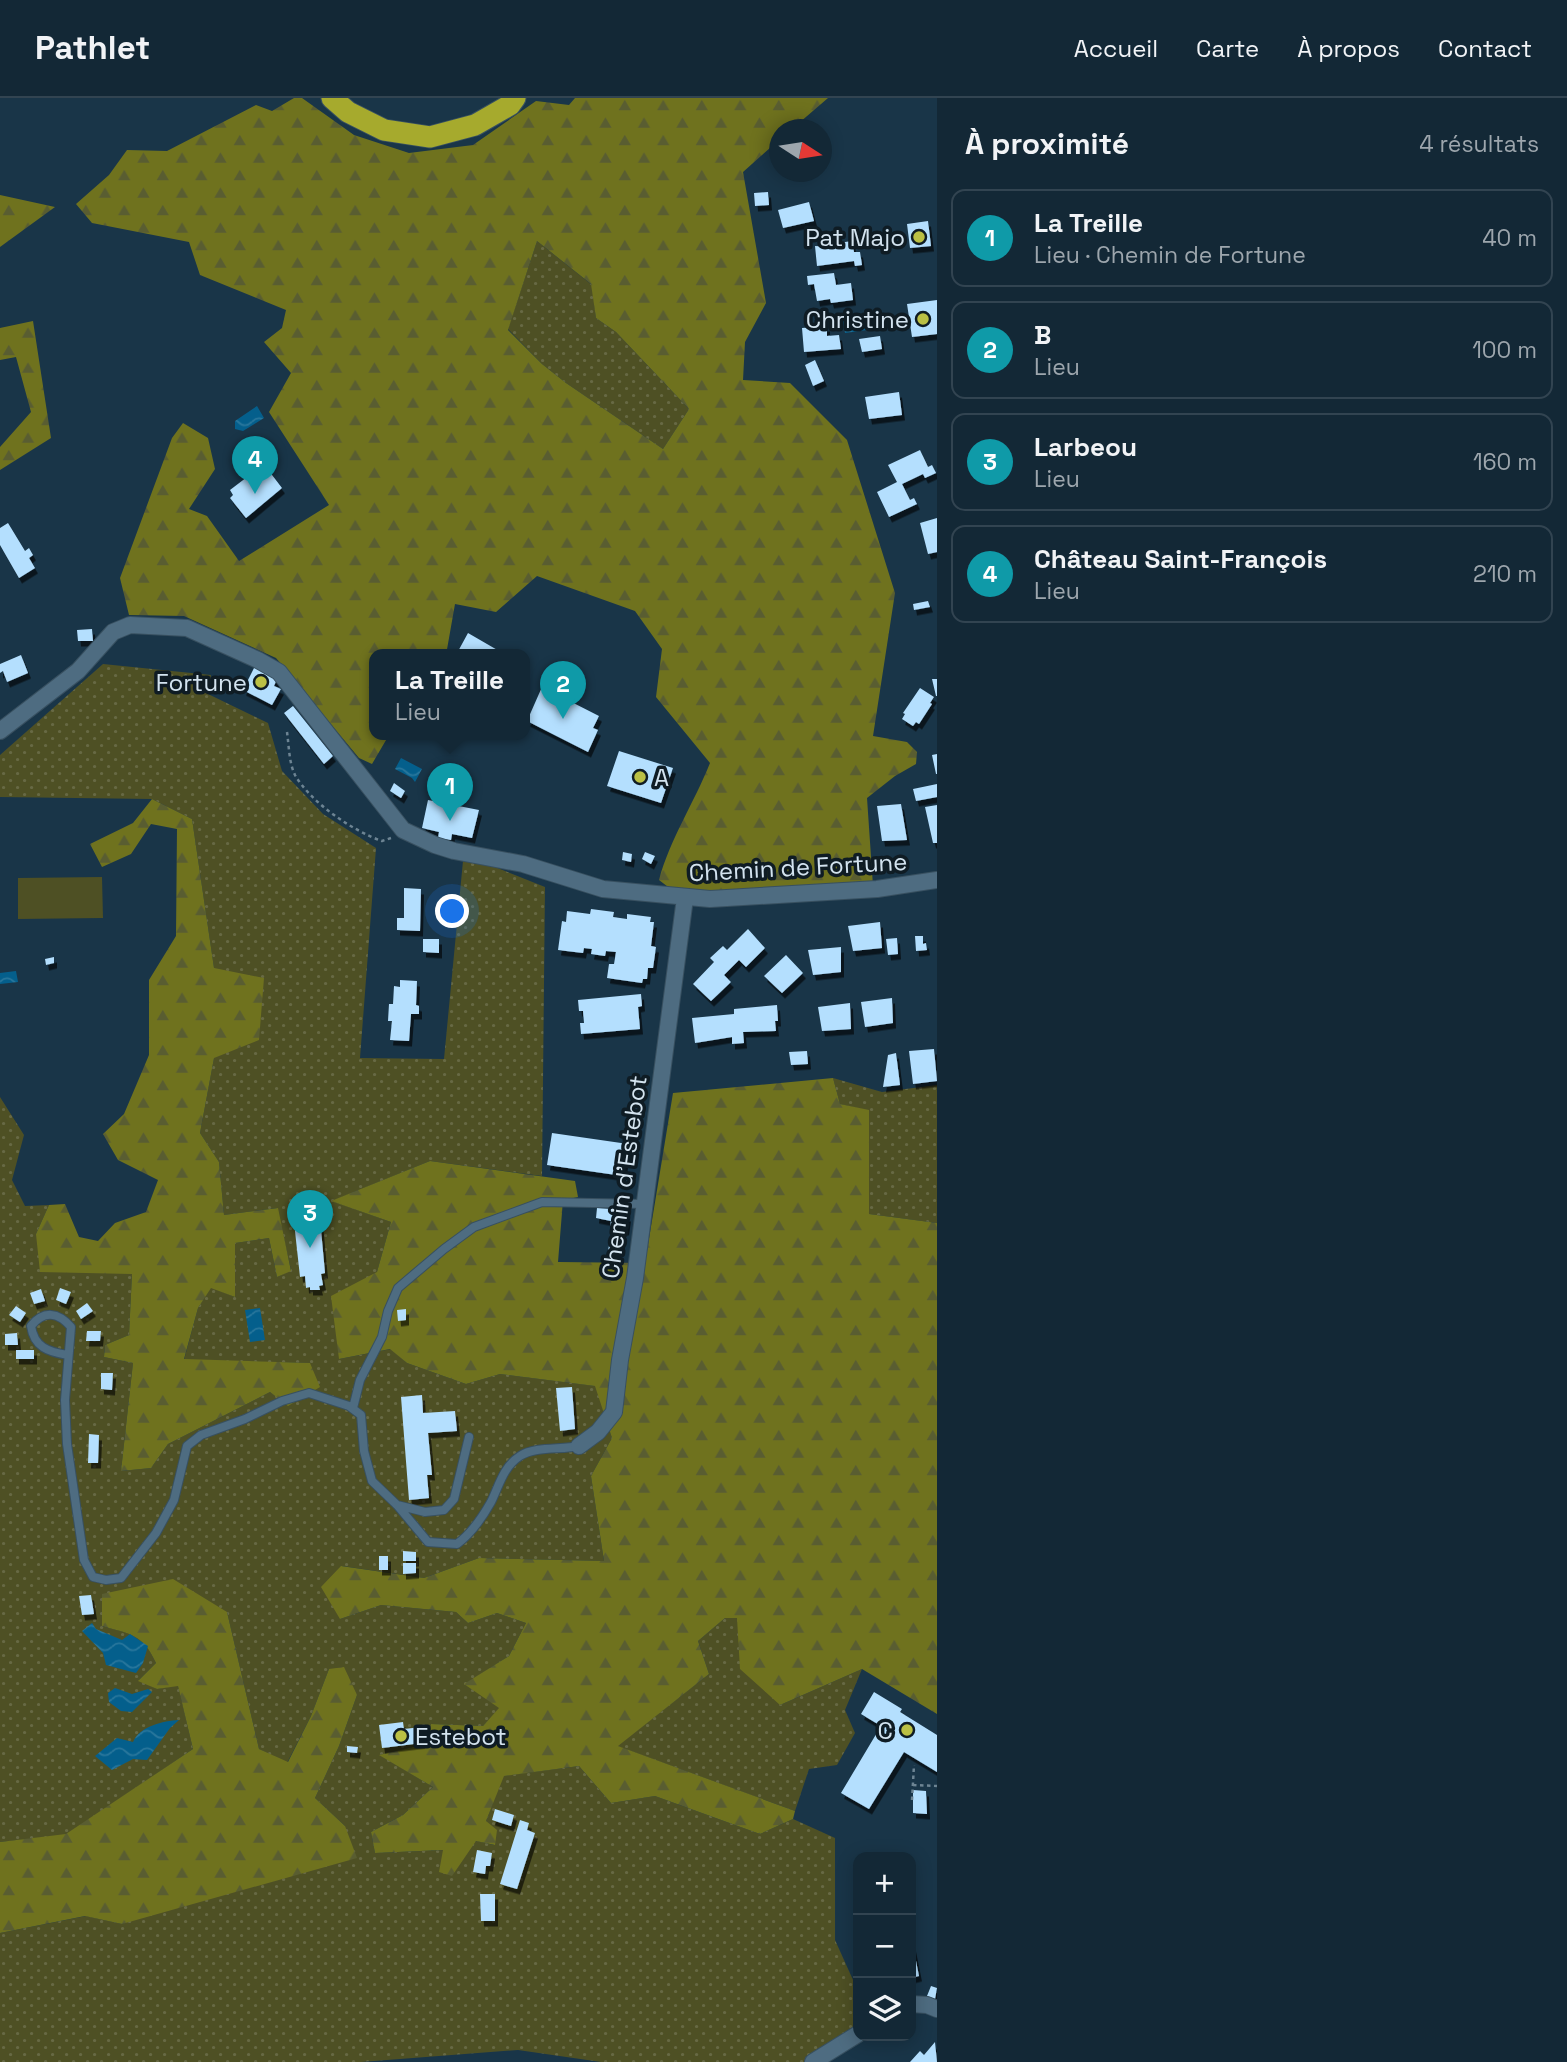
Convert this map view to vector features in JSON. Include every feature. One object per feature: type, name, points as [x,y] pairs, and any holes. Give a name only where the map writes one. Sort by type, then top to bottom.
[{"type":"highway","points":[[332,98],[348,112],[384,130],[430,137],[475,125],[510,105],[515,98]]},
{"type":"highway","points":[[349,98],[384,130]]},
{"type":"street","name":"Chemin de Fortune","points":[[0,731],[78,671],[113,632],[130,625],[187,628],[279,672],[403,831],[435,845],[523,864],[603,889],[685,898],[710,899],[877,889],[937,880]]},
{"type":"street","name":"Chemin d'Estebot","points":[[579,1447],[598,1432],[614,1412],[685,898]]},
{"type":"street","points":[[916,2004],[937,2009]]},
{"type":"street","points":[[813,2062],[853,2037]]},
{"type":"lane","points":[[353,1408],[360,1380],[382,1337],[388,1311],[398,1288],[474,1227],[542,1202],[644,1204]]},
{"type":"lane","points":[[68,1354],[49,1352],[32,1336],[30,1326],[38,1317],[63,1317],[71,1327],[65,1400],[67,1444],[84,1560],[93,1577],[106,1580],[121,1578],[156,1533],[174,1500],[187,1446],[201,1435],[245,1419],[282,1401],[309,1393],[353,1408],[361,1415],[364,1451],[372,1481],[397,1505],[428,1542],[457,1544],[470,1534],[491,1502],[506,1469],[520,1455],[540,1450],[579,1447]]},
{"type":"lane","points":[[397,1505],[425,1512],[444,1510],[454,1499],[469,1437]]},
{"type":"path","points":[[287,732],[295,775],[313,796],[341,820],[365,835],[382,841],[403,831]]},
{"type":"path","points":[[912,1800],[914,1765]]},
{"type":"path","points":[[913,1785],[937,1786]]},
{"type":"green space","points":[[294,98],[302,98],[354,135],[409,153],[473,145],[536,101],[569,105],[575,98],[828,98],[804,119],[769,119],[769,149],[743,172],[766,303],[745,342],[743,380],[790,383],[847,440],[895,593],[873,736],[907,742],[917,752],[916,764],[895,776],[867,798],[873,886],[676,893],[659,880],[669,850],[710,763],[656,697],[662,649],[635,611],[537,576],[496,612],[455,604],[447,649],[369,649],[369,740],[386,740],[372,764],[359,758],[276,658],[184,616],[129,615],[120,578],[172,438],[183,423],[208,438],[215,469],[189,509],[207,516],[239,561],[329,505],[269,412],[291,373],[264,342],[282,328],[286,310],[200,275],[189,242],[92,223],[76,204],[109,175],[127,150],[167,151],[256,105],[272,111]],"holes":[[[537,241],[591,284],[596,318],[616,332],[689,409],[663,449],[566,383],[542,364],[508,330]]]},
{"type":"green space","points":[[0,195],[55,207],[0,247]]},
{"type":"green space","points":[[537,241],[592,285],[596,318],[616,332],[689,409],[663,449],[566,383],[542,364],[508,329]]},
{"type":"green space","points":[[33,321],[51,438],[0,470],[0,447],[31,412],[16,357],[0,360],[0,328]]},
{"type":"green space","points":[[103,664],[211,675],[208,694],[268,723],[282,771],[323,814],[376,848],[360,1058],[444,1059],[463,861],[490,865],[545,887],[542,1176],[430,1161],[332,1201],[391,1222],[377,1272],[339,1359],[391,1349],[407,1363],[466,1384],[500,1374],[596,1386],[612,1438],[591,1476],[604,1561],[479,1558],[424,1578],[342,1566],[340,1619],[381,1605],[456,1612],[468,1623],[497,1613],[526,1623],[509,1656],[465,1684],[500,1708],[483,1726],[431,1724],[426,1744],[380,1755],[433,1787],[403,1815],[371,1832],[375,1853],[444,1850],[477,1841],[494,1845],[486,1821],[503,1776],[579,1766],[611,1803],[655,1796],[760,1834],[793,1819],[835,1838],[835,1940],[853,1980],[853,2030],[807,2062],[601,2062],[518,2050],[361,2062],[0,2062],[0,1933],[86,1916],[122,1924],[345,1826],[315,1798],[339,1746],[357,1695],[329,1669],[311,1716],[287,1763],[259,1749],[227,1612],[102,1626],[135,1637],[151,1653],[156,1663],[139,1680],[157,1689],[178,1685],[193,1749],[66,1835],[0,1842],[0,1097],[24,1135],[12,1180],[25,1206],[49,1205],[36,1234],[132,1274],[129,1335],[105,1345],[104,1357],[133,1363],[121,1471],[151,1468],[168,1444],[270,1392],[288,1405],[310,1363],[184,1360],[198,1308],[211,1287],[235,1297],[235,1243],[269,1238],[277,1277],[291,1270],[277,1208],[224,1215],[219,1162],[200,1133],[214,1058],[214,968],[192,819],[152,799],[0,797],[0,755]]},
{"type":"green space","points":[[152,799],[192,819],[214,968],[264,978],[259,1040],[214,1058],[200,1133],[219,1162],[224,1215],[278,1208],[291,1271],[277,1277],[269,1238],[235,1243],[235,1297],[211,1288],[198,1308],[184,1359],[310,1363],[320,1387],[288,1406],[270,1392],[168,1444],[151,1468],[121,1471],[133,1363],[104,1357],[105,1345],[129,1335],[132,1274],[40,1272],[36,1234],[49,1205],[65,1204],[79,1237],[98,1241],[115,1223],[146,1212],[158,1180],[118,1160],[103,1134],[124,1114],[149,1055],[149,980],[176,936],[177,829],[151,824],[131,854],[102,867],[90,844],[133,823]]},
{"type":"green space","points":[[102,877],[103,918],[18,919],[18,878]]},
{"type":"green space","points":[[833,1078],[882,1092],[937,1085],[937,1223],[869,1214],[869,1111],[840,1104]]},
{"type":"green space","points":[[833,1078],[840,1104],[869,1110],[869,1214],[937,1223],[937,1714],[862,1669],[780,1705],[740,1669],[737,1618],[725,1618],[698,1641],[709,1674],[618,1746],[795,1811],[793,1819],[760,1834],[655,1796],[611,1803],[579,1766],[504,1776],[486,1821],[497,1830],[495,1845],[476,1841],[452,1876],[439,1872],[443,1850],[375,1853],[371,1832],[403,1815],[433,1787],[379,1755],[426,1744],[431,1724],[483,1726],[499,1708],[464,1684],[509,1656],[526,1623],[497,1613],[468,1623],[456,1612],[381,1605],[340,1619],[321,1587],[341,1566],[424,1578],[479,1558],[604,1561],[591,1476],[612,1438],[595,1386],[500,1374],[466,1384],[407,1363],[390,1349],[339,1359],[331,1296],[377,1272],[391,1222],[331,1201],[430,1161],[575,1181],[578,1197],[563,1200],[558,1262],[645,1263],[673,1093]]},
{"type":"green space","points":[[173,1579],[227,1612],[259,1749],[288,1762],[311,1716],[329,1669],[344,1667],[357,1695],[339,1746],[315,1798],[345,1826],[357,1858],[122,1924],[85,1916],[0,1933],[0,1842],[66,1834],[193,1749],[178,1686],[157,1689],[138,1681],[156,1663],[151,1653],[135,1637],[102,1626],[102,1594]]},
{"type":"green space","points":[[737,1617],[780,1705],[862,1669],[845,1710],[855,1733],[837,1765],[809,1769],[795,1811],[617,1746],[709,1674],[698,1641],[725,1618]]},
{"type":"water","points":[[865,318],[869,323],[867,330],[845,333],[843,320]]},
{"type":"water","points":[[257,406],[264,418],[243,431],[235,429],[235,421]]},
{"type":"water","points":[[401,758],[422,769],[415,782],[395,769]]},
{"type":"water","points":[[16,971],[18,982],[0,984],[0,973]]},
{"type":"water","points":[[260,1308],[265,1340],[250,1342],[245,1310]]},
{"type":"water","points":[[92,1623],[96,1629],[122,1640],[130,1634],[148,1646],[143,1663],[136,1673],[106,1665],[103,1653],[82,1631]]},
{"type":"water","points":[[115,1688],[132,1694],[148,1689],[152,1692],[132,1712],[121,1711],[109,1702],[108,1693]]},
{"type":"water","points":[[179,1720],[147,1760],[133,1759],[112,1770],[95,1756],[117,1738],[133,1742],[146,1728]]},
{"type":"building","points":[[768,192],[769,205],[755,206],[754,193]]},
{"type":"building","points":[[809,202],[814,221],[783,228],[778,210]]},
{"type":"building","name":"Pat Majo","points":[[928,221],[931,246],[910,248],[907,224]]},
{"type":"building","points":[[852,241],[854,252],[860,252],[862,265],[855,266],[854,261],[817,266],[815,246],[832,247],[831,244]]},
{"type":"building","points":[[834,273],[836,285],[851,283],[853,300],[831,303],[830,299],[817,301],[814,284],[808,285],[807,276]]},
{"type":"building","name":"Christine","points":[[937,300],[937,334],[912,337],[907,304]]},
{"type":"building","points":[[827,326],[827,336],[839,335],[841,349],[804,352],[802,328]]},
{"type":"building","points":[[880,336],[882,349],[862,352],[859,339]]},
{"type":"building","points":[[815,360],[824,381],[813,386],[805,365]]},
{"type":"building","points":[[899,392],[902,415],[869,419],[865,397]]},
{"type":"building","points":[[920,450],[928,467],[932,465],[936,473],[925,478],[923,474],[902,484],[910,500],[914,498],[917,504],[889,517],[877,492],[897,482],[888,465]]},
{"type":"building","points":[[269,471],[282,488],[246,518],[230,498],[233,495],[230,490],[251,474],[255,479]]},
{"type":"building","points":[[937,518],[937,552],[928,554],[920,523]]},
{"type":"building","points":[[8,523],[25,551],[29,548],[33,555],[29,558],[35,568],[19,578],[0,545],[0,528]]},
{"type":"building","points":[[928,601],[930,607],[914,610],[913,604]]},
{"type":"building","points":[[92,629],[93,641],[78,641],[77,630]]},
{"type":"building","points":[[468,633],[496,649],[459,649]]},
{"type":"building","points":[[21,655],[28,673],[7,682],[3,671],[0,673],[0,664]]},
{"type":"building","name":"Fortune","points":[[255,666],[277,679],[274,686],[281,689],[272,705],[243,690]]},
{"type":"building","points":[[932,679],[937,679],[937,696],[936,696]]},
{"type":"building","points":[[542,687],[599,716],[593,728],[598,730],[588,752],[530,723],[530,714]]},
{"type":"building","points":[[920,688],[934,697],[919,724],[916,722],[913,726],[902,719],[905,714],[903,713]]},
{"type":"building","points":[[293,706],[333,756],[324,764],[284,713]]},
{"type":"building","name":"A","points":[[619,751],[673,768],[661,803],[607,786]]},
{"type":"building","points":[[937,754],[937,774],[936,774],[932,755]]},
{"type":"building","points":[[394,783],[405,791],[401,798],[390,791]]},
{"type":"building","points":[[937,784],[937,797],[916,801],[913,789]]},
{"type":"building","points":[[428,800],[479,810],[472,838],[452,834],[451,840],[438,838],[439,832],[422,828]]},
{"type":"building","points":[[901,804],[907,840],[882,841],[877,806]]},
{"type":"building","points":[[937,805],[937,843],[933,843],[925,807]]},
{"type":"building","points":[[623,852],[632,854],[631,862],[622,860]]},
{"type":"building","points":[[645,852],[655,856],[651,864],[642,859]]},
{"type":"building","points":[[404,888],[421,889],[420,931],[397,930],[397,918],[404,918]]},
{"type":"building","points":[[591,909],[614,912],[613,917],[627,919],[627,914],[651,917],[650,922],[654,922],[651,946],[656,947],[653,968],[648,968],[647,979],[643,979],[642,983],[607,978],[609,964],[614,964],[616,952],[606,951],[605,956],[591,954],[592,949],[584,948],[583,953],[558,950],[562,921],[566,922],[567,911],[590,914]]},
{"type":"building","points":[[880,922],[882,948],[853,951],[848,926]]},
{"type":"building","points":[[748,929],[765,948],[746,967],[739,960],[724,975],[731,982],[711,1001],[693,984],[714,962],[710,958],[723,946],[727,950]]},
{"type":"building","points":[[915,936],[923,936],[923,944],[926,943],[927,950],[916,951]]},
{"type":"building","points":[[897,938],[898,954],[888,955],[886,939]]},
{"type":"building","points":[[423,939],[439,939],[439,953],[423,952]]},
{"type":"building","points":[[841,947],[841,972],[813,975],[808,950]]},
{"type":"building","points":[[786,955],[803,973],[782,993],[764,976]]},
{"type":"building","points":[[54,957],[54,963],[46,965],[45,959]]},
{"type":"building","points":[[400,980],[417,981],[416,1005],[419,1006],[419,1014],[411,1014],[409,1041],[390,1040],[392,1021],[388,1021],[389,1004],[393,1004],[394,986],[400,987]]},
{"type":"building","points":[[641,994],[642,1006],[638,1007],[640,1029],[581,1034],[583,1011],[579,1011],[578,1000]]},
{"type":"building","points":[[892,998],[893,1023],[865,1027],[861,1002]]},
{"type":"building","points":[[850,1003],[851,1029],[822,1031],[818,1007]]},
{"type":"building","points":[[777,1005],[776,1031],[743,1032],[744,1043],[732,1044],[732,1037],[695,1043],[692,1018],[734,1014],[734,1009]]},
{"type":"building","points":[[934,1049],[937,1081],[913,1084],[909,1051]]},
{"type":"building","points":[[807,1051],[808,1064],[791,1065],[789,1052]]},
{"type":"building","points":[[896,1053],[900,1085],[883,1087],[888,1055]]},
{"type":"building","points":[[552,1133],[628,1144],[623,1176],[547,1165]]},
{"type":"building","points":[[314,1205],[318,1220],[320,1219],[325,1273],[321,1274],[323,1285],[319,1286],[320,1290],[306,1288],[305,1276],[300,1277],[294,1222],[298,1222],[297,1213]]},
{"type":"building","points":[[597,1208],[612,1209],[612,1213],[628,1216],[626,1230],[623,1229],[621,1251],[608,1250],[613,1229],[610,1229],[611,1221],[596,1218]]},
{"type":"building","points":[[60,1288],[71,1292],[66,1304],[56,1300]]},
{"type":"building","points":[[41,1289],[45,1301],[34,1304],[30,1293]]},
{"type":"building","points":[[87,1303],[93,1311],[81,1319],[76,1311]]},
{"type":"building","points":[[16,1306],[26,1313],[20,1322],[9,1315]]},
{"type":"building","points":[[406,1309],[406,1320],[398,1321],[397,1310]]},
{"type":"building","points":[[87,1331],[101,1331],[100,1341],[86,1341]]},
{"type":"building","points":[[17,1333],[18,1345],[5,1345],[5,1334]]},
{"type":"building","points":[[16,1350],[34,1350],[34,1359],[16,1359]]},
{"type":"building","points":[[101,1373],[113,1373],[112,1390],[101,1389]]},
{"type":"building","points":[[572,1387],[575,1429],[560,1431],[556,1388]]},
{"type":"building","points":[[422,1395],[423,1413],[455,1411],[457,1431],[428,1433],[432,1475],[427,1475],[429,1498],[409,1500],[401,1397]]},
{"type":"building","points":[[89,1434],[99,1435],[98,1463],[88,1463]]},
{"type":"building","points":[[403,1551],[416,1552],[416,1561],[403,1561]]},
{"type":"building","points":[[379,1556],[388,1556],[388,1570],[379,1570]]},
{"type":"building","points":[[403,1563],[416,1563],[416,1573],[403,1574]]},
{"type":"building","points":[[91,1595],[94,1614],[82,1615],[79,1596]]},
{"type":"building","points":[[874,1692],[937,1735],[937,1772],[904,1752],[869,1809],[841,1793],[881,1726],[861,1714]]},
{"type":"building","name":"Estebot","points":[[403,1722],[404,1729],[421,1727],[422,1743],[382,1748],[379,1725]]},
{"type":"building","points":[[347,1746],[358,1747],[357,1753],[347,1752]]},
{"type":"building","points":[[913,1790],[926,1791],[927,1814],[913,1813]]},
{"type":"building","points":[[495,1809],[514,1815],[511,1826],[492,1820]]},
{"type":"building","points":[[520,1820],[529,1823],[527,1830],[535,1833],[517,1889],[500,1884]]},
{"type":"building","points":[[477,1850],[492,1853],[490,1866],[486,1866],[485,1874],[473,1872]]},
{"type":"building","points":[[480,1894],[495,1894],[495,1921],[481,1921]]},
{"type":"building","points":[[931,1986],[937,1988],[935,1999],[927,1996]]},
{"type":"building","points":[[935,2042],[937,2062],[910,2062],[920,2051],[924,2055]]},
{"type":"place","name":"Pat Majo","points":[[919,237]]},
{"type":"place","name":"Christine","points":[[923,319]]},
{"type":"place","name":"Château Saint-François","points":[[255,494]]},
{"type":"place","name":"Fortune","points":[[261,682]]},
{"type":"place","name":"B","points":[[563,719]]},
{"type":"place","name":"A","points":[[640,777]]},
{"type":"place","name":"La Treille","points":[[450,821]]},
{"type":"place","name":"Larbeou","points":[[310,1248]]},
{"type":"place","name":"C","points":[[907,1730]]},
{"type":"place","name":"Estebot","points":[[401,1736]]}]
